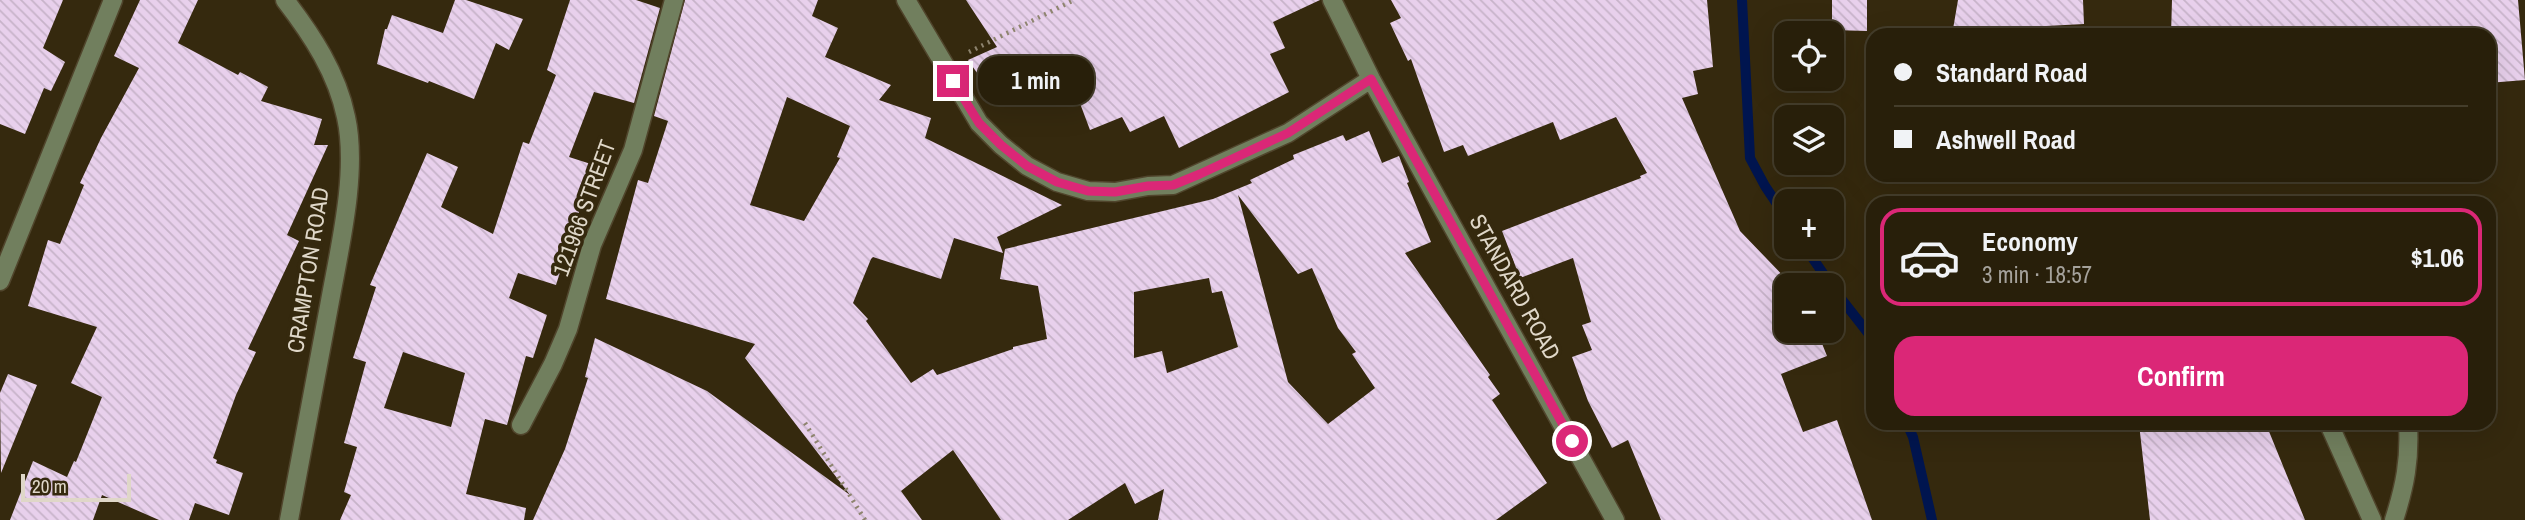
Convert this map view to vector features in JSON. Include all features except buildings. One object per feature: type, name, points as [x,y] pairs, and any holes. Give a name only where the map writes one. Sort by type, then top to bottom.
[{"type":"street","points":[[0,281],[113,0]]},
{"type":"street","name":"CRAMPTON ROAD","points":[[285,0],[314,39],[336,81],[347,118],[349,149],[346,211],[289,520]]},
{"type":"street","name":"121966 STREET","points":[[521,425],[568,329],[592,245],[633,150],[674,0]]},
{"type":"street","points":[[906,0],[979,123],[1027,166],[1057,182],[1088,191],[1115,192],[1173,185],[1288,133],[1371,79]]},
{"type":"street","name":"STANDARD ROAD","points":[[1332,0],[1371,79],[1609,518]]},
{"type":"street","points":[[2332,430],[2372,520]]},
{"type":"street","points":[[2394,520],[2409,454],[2408,430]]},
{"type":"path","points":[[943,64],[997,40],[1074,0]]},
{"type":"path","points":[[805,423],[865,520]]},
{"type":"waterway","points":[[1742,0],[1750,158],[1774,200]]},
{"type":"waterway","points":[[1813,259],[1823,273]]},
{"type":"waterway","points":[[1844,302],[1866,330]]},
{"type":"waterway","points":[[1910,430],[1932,520]]},
{"type":"route","points":[[953,81],[979,123],[1027,166],[1057,182],[1088,191],[1115,192],[1173,185],[1200,174],[1288,133],[1371,79],[1572,441]]}]
